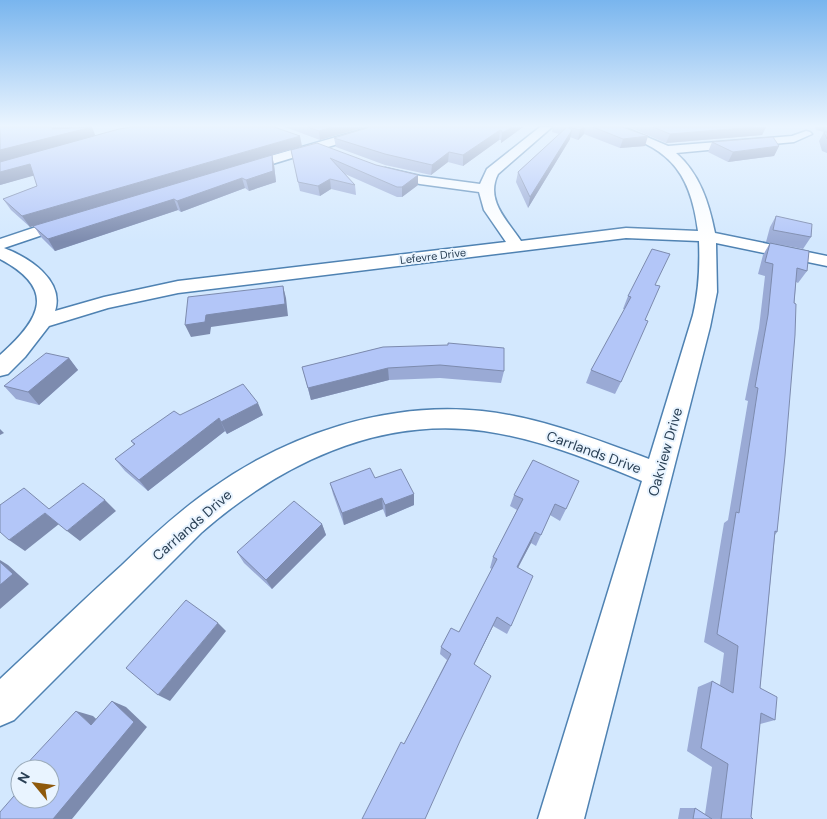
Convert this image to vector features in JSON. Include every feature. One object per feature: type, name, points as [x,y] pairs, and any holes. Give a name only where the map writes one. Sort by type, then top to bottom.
[{"type":"street","points":[[225,174],[254,165]]},
{"type":"street","points":[[500,165],[492,172],[487,180],[484,189],[485,198],[489,207],[516,246]]},
{"type":"street","name":"Oakview Drive","points":[[561,819],[698,338],[707,294],[708,254],[703,216],[689,176],[681,165]]},
{"type":"street","points":[[370,167],[420,180],[484,189]]},
{"type":"street","points":[[0,244],[84,216]]},
{"type":"street","name":"Lefevre Drive","points":[[42,321],[104,303],[178,287],[626,233],[671,232],[706,236],[827,261]]},
{"type":"street","points":[[0,252],[26,264],[42,280],[46,294],[46,312],[42,321],[15,355],[0,368]]},
{"type":"street","name":"Carrlands Drive","points":[[0,706],[196,519],[237,487],[280,461],[318,444],[361,430],[400,422],[438,419],[481,421],[525,428],[587,446],[658,475]]},
{"type":"building","points":[[0,165],[25,165],[0,172]]},
{"type":"building","points":[[30,165],[198,165],[22,216],[3,199],[37,186]]},
{"type":"building","points":[[238,165],[273,165],[273,171],[246,180],[242,178],[177,201],[174,199],[48,239],[33,226]]},
{"type":"building","points":[[294,165],[337,165],[355,185],[330,179],[318,186],[298,182]]},
{"type":"building","points":[[347,165],[377,165],[418,175],[402,187],[397,187]]},
{"type":"building","points":[[525,165],[550,165],[530,197],[518,172]]},
{"type":"building","points":[[776,216],[812,224],[811,237],[773,230]]},
{"type":"building","points":[[770,243],[809,251],[807,271],[797,268],[794,303],[796,304],[795,335],[785,456],[777,532],[775,531],[760,688],[777,697],[775,720],[761,713],[751,817],[753,819],[721,819],[728,764],[701,748],[712,681],[733,693],[738,646],[717,634],[736,512],[739,513],[758,388],[755,387],[768,315],[773,264],[765,262]]},
{"type":"building","points":[[652,249],[670,254],[655,285],[660,286],[645,320],[648,321],[621,382],[591,370],[631,297],[628,296]]},
{"type":"building","points":[[283,286],[285,304],[206,315],[205,322],[185,325],[188,297]]},
{"type":"building","points":[[448,343],[504,348],[504,371],[440,365],[388,368],[308,388],[302,367],[383,347],[448,345]]},
{"type":"building","points":[[46,353],[69,358],[28,392],[4,386]]},
{"type":"building","points":[[243,384],[258,403],[221,422],[219,418],[139,480],[115,459],[135,444],[131,441],[174,411],[180,415]]},
{"type":"building","points":[[533,460],[579,481],[566,509],[555,504],[541,535],[535,532],[517,567],[533,576],[511,626],[497,617],[474,664],[491,676],[425,819],[362,819],[401,742],[404,744],[451,654],[441,647],[451,628],[459,632],[497,559],[493,557],[523,499],[514,495]]},
{"type":"building","points":[[370,468],[375,478],[401,469],[414,494],[385,505],[382,498],[342,513],[330,483]]},
{"type":"building","points":[[83,483],[105,500],[67,531],[45,513],[9,540],[0,532],[0,505],[24,488],[49,509]]},
{"type":"building","points":[[294,501],[322,524],[266,580],[237,552]]},
{"type":"building","points":[[0,562],[13,574],[0,585]]},
{"type":"building","points":[[186,600],[218,623],[158,695],[126,668]]},
{"type":"building","points":[[112,701],[134,722],[53,819],[0,819],[0,812],[10,800],[10,809],[60,809],[60,759],[31,759],[76,711],[91,725]]},
{"type":"building","points":[[695,808],[712,819],[693,819]]}]
